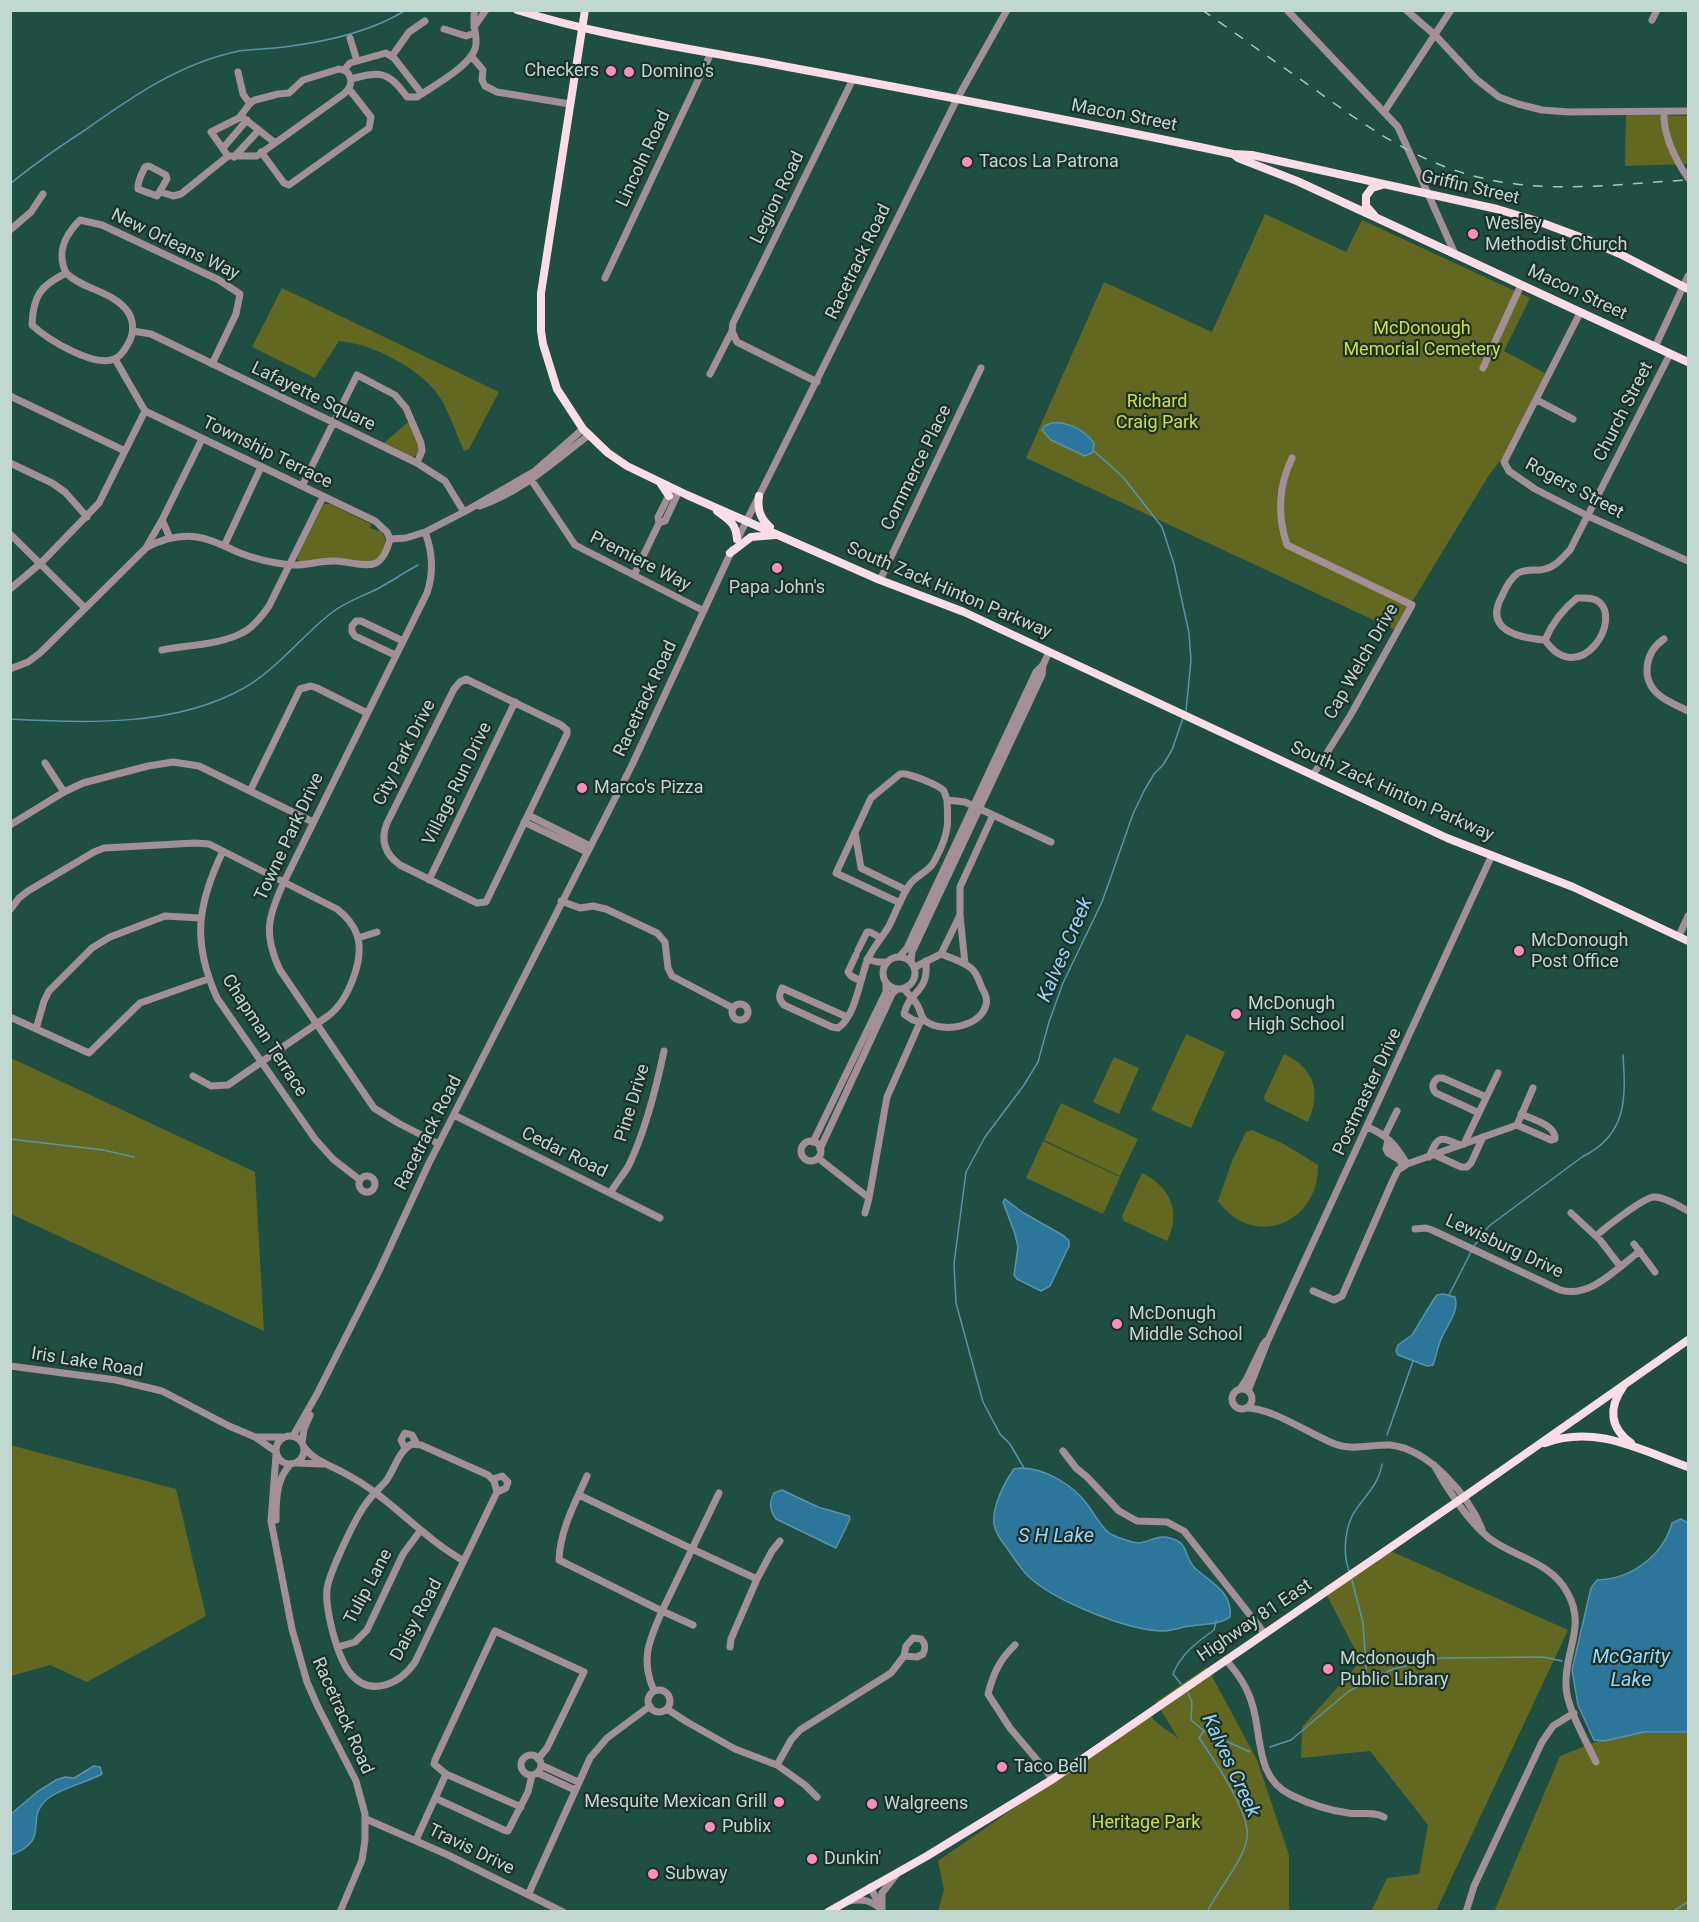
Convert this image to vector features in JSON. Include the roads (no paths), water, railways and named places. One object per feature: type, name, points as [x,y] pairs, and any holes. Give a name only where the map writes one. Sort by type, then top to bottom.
[{"type":"main road","name":"Macon Street","points":[[517,10],[583,27],[711,53],[1233,154],[1281,174],[1689,363]]},
{"type":"main road","points":[[585,10],[541,293],[541,331],[547,360],[557,389],[586,432],[608,453],[673,492]]},
{"type":"main road","name":"Griffin Street","points":[[1233,154],[1252,155],[1497,209],[1555,227],[1620,254],[1686,288]]},
{"type":"main road","points":[[1379,219],[1367,209],[1365,198],[1371,188],[1384,185]]},
{"type":"main road","name":"South Zack Hinton Parkway","points":[[673,492],[704,502],[880,580],[964,612],[1447,838],[1573,887],[1689,941]]},
{"type":"main road","points":[[759,496],[761,518],[780,535]]},
{"type":"main road","points":[[704,502],[732,523],[736,529],[737,539]]},
{"type":"main road","points":[[730,554],[752,537],[768,534],[780,535]]},
{"type":"main road","name":"Highway 81 East","points":[[828,1911],[902,1870],[1053,1779],[1689,1340]]},
{"type":"main road","points":[[1626,1382],[1614,1402],[1613,1417],[1620,1434],[1638,1449]]},
{"type":"main road","points":[[1533,1448],[1557,1439],[1579,1435],[1603,1438],[1689,1467]]},
{"type":"street","points":[[351,79],[372,73],[384,74],[407,97],[417,97],[472,57],[477,43],[473,21],[475,10]]},
{"type":"street","points":[[444,29],[466,36],[475,30],[486,10]]},
{"type":"street","name":"Racetrack Road","points":[[293,1436],[314,1401],[439,1144],[632,765],[746,520],[957,99],[1006,10]]},
{"type":"street","points":[[1287,10],[1398,127],[1455,255]]},
{"type":"street","points":[[1406,10],[1435,35],[1476,79],[1498,97],[1542,110],[1569,112],[1689,111]]},
{"type":"street","points":[[1384,112],[1450,10]]},
{"type":"street","points":[[1652,20],[1657,10]]},
{"type":"street","points":[[392,56],[409,32],[425,21]]},
{"type":"street","points":[[350,38],[357,61]]},
{"type":"street","points":[[344,70],[350,63],[386,53],[392,56],[422,94]]},
{"type":"street","name":"Lincoln Road","points":[[605,278],[711,53]]},
{"type":"street","points":[[472,57],[483,70],[482,80],[485,86],[496,92],[570,104]]},
{"type":"street","points":[[223,148],[244,118],[250,104],[255,100],[289,93],[307,79],[334,70],[344,70],[351,79],[349,89],[332,103],[257,156],[231,156],[223,148],[211,132],[244,118]]},
{"type":"street","points":[[238,72],[243,94],[250,104]]},
{"type":"street","name":"Legion Road","points":[[710,374],[853,79]]},
{"type":"street","points":[[261,152],[284,183],[289,185],[369,128],[371,117],[349,89]]},
{"type":"street","points":[[1664,112],[1669,143],[1680,167],[1689,178]]},
{"type":"street","points":[[244,118],[274,142]]},
{"type":"street","points":[[160,192],[173,196],[180,194],[231,156],[259,130]]},
{"type":"street","points":[[149,166],[166,176],[160,192],[154,196],[138,189],[146,167],[149,166]]},
{"type":"street","points":[[10,230],[31,212],[43,194]]},
{"type":"street","name":"New Orleans Way","points":[[66,273],[62,265],[61,251],[70,230],[80,220],[102,225],[219,280],[240,294],[236,314],[212,364]]},
{"type":"street","points":[[66,273],[77,282],[124,307],[129,314],[133,331],[128,345],[115,359],[103,361],[92,359],[52,341],[32,325],[32,309],[38,295],[53,280],[66,273]]},
{"type":"street","points":[[1655,347],[1686,288],[1689,276]]},
{"type":"street","points":[[1483,368],[1521,285]]},
{"type":"street","name":"Rogers Street","points":[[1580,313],[1504,462],[1509,471],[1524,482],[1588,516],[1689,561]]},
{"type":"street","name":"Lafayette Square","points":[[133,331],[152,334],[417,463],[445,481],[464,512]]},
{"type":"street","points":[[732,331],[737,342],[817,382]]},
{"type":"street","name":"Church Street","points":[[1545,640],[1516,636],[1504,629],[1497,618],[1498,603],[1517,574],[1528,569],[1548,568],[1559,562],[1570,549],[1670,354]]},
{"type":"street","points":[[10,589],[41,563],[99,504],[145,411],[115,359]]},
{"type":"street","name":"Commerce Place","points":[[880,580],[981,368]]},
{"type":"street","points":[[302,486],[357,375],[396,395],[406,408],[421,443],[422,451],[417,463]]},
{"type":"street","points":[[10,396],[125,451]]},
{"type":"street","points":[[1537,400],[1573,419]]},
{"type":"street","name":"Township Terrace","points":[[145,411],[375,521],[387,532],[390,539]]},
{"type":"street","points":[[147,547],[170,538],[195,536],[258,558],[290,565],[333,561],[364,566],[373,565],[381,561],[390,539],[406,538],[425,532],[464,512],[494,501],[530,478],[586,432]]},
{"type":"street","points":[[10,669],[28,662],[40,653],[147,547],[202,439]]},
{"type":"street","name":"Cap Welch Drive","points":[[1292,459],[1284,478],[1280,500],[1281,522],[1287,545],[1412,605],[1350,716],[1313,775]]},
{"type":"street","points":[[10,463],[52,483],[65,492],[87,517]]},
{"type":"street","points":[[224,546],[261,467]]},
{"type":"street","name":"Premiere Way","points":[[530,478],[573,544],[704,610]]},
{"type":"street","points":[[659,523],[665,520],[673,492]]},
{"type":"street","points":[[634,575],[659,523],[658,518],[673,492]]},
{"type":"street","points":[[162,650],[226,639],[244,633],[259,620],[269,606],[323,497]]},
{"type":"street","points":[[162,520],[170,538]]},
{"type":"street","name":"Towne Park Drive","points":[[425,532],[432,556],[431,582],[273,903],[268,933],[271,951],[280,970],[374,1108],[398,1124],[439,1144]]},
{"type":"street","points":[[10,534],[85,608]]},
{"type":"street","points":[[1577,598],[1598,601],[1603,608],[1606,620],[1602,635],[1587,655],[1572,658],[1559,655],[1545,640],[1563,611],[1577,598]]},
{"type":"street","points":[[395,655],[355,636],[351,632],[352,626],[356,621],[362,621],[403,641]]},
{"type":"street","points":[[1664,639],[1654,646],[1648,658],[1646,666],[1649,682],[1663,699],[1689,711]]},
{"type":"street","points":[[818,1158],[820,1149],[892,994],[914,981],[912,952],[1036,672],[1049,652]]},
{"type":"street","name":"City Park Drive","points":[[466,679],[515,702],[561,725],[567,730],[567,734],[486,902],[472,901],[392,860],[384,842],[383,832],[460,682],[466,679]]},
{"type":"street","points":[[250,791],[300,688],[311,686],[317,688],[367,712]]},
{"type":"street","name":"Village Run Drive","points":[[429,880],[515,702]]},
{"type":"street","points":[[11,823],[83,783],[172,762],[199,766],[313,822]]},
{"type":"street","points":[[45,764],[64,792]]},
{"type":"street","points":[[847,1017],[782,988],[779,994],[784,1005],[832,1027],[840,1027],[847,1017],[867,959],[900,903],[906,890],[914,879],[932,864],[947,835],[947,800],[944,791],[904,773],[874,793],[836,873],[900,903]]},
{"type":"street","points":[[947,800],[961,801],[976,807],[1051,842]]},
{"type":"street","points":[[867,959],[887,962],[900,956],[907,948],[976,807]]},
{"type":"street","points":[[965,964],[960,915],[960,887],[993,815]]},
{"type":"street","points":[[526,819],[588,849]]},
{"type":"street","points":[[855,832],[861,868],[906,890]]},
{"type":"street","points":[[10,910],[28,891],[104,848],[195,843],[209,844],[337,909],[351,921],[358,938],[356,966],[349,990],[334,1011],[228,1085],[211,1086],[194,1076]]},
{"type":"street","name":"Chapman Terrace","points":[[223,851],[212,875],[200,918],[203,959],[208,979],[217,998],[315,1139],[333,1159],[360,1180]]},
{"type":"street","name":"Postmaster Drive","points":[[1268,1340],[1492,855]]},
{"type":"street","points":[[561,901],[580,908],[594,906],[606,909],[657,933],[665,942],[668,968],[674,978],[733,1008]]},
{"type":"street","points":[[900,956],[913,964],[941,954],[960,915]]},
{"type":"street","points":[[36,1029],[49,991],[92,948],[110,937],[165,916],[200,918]]},
{"type":"street","points":[[1679,936],[1689,916]]},
{"type":"street","points":[[358,938],[378,932]]},
{"type":"street","points":[[861,981],[850,976],[848,972],[867,933],[870,932],[880,938]]},
{"type":"street","points":[[926,961],[925,982],[905,1010],[905,1017],[944,1029],[975,1021],[982,1014],[987,998],[974,970],[941,954]]},
{"type":"street","points":[[813,1142],[886,992],[883,971],[877,962]]},
{"type":"street","points":[[883,971],[887,962]]},
{"type":"street","points":[[10,1017],[89,1053],[140,1004],[208,979]]},
{"type":"street","points":[[865,1213],[887,1098],[920,1020],[917,1005],[912,998],[901,989],[886,983]]},
{"type":"street","points":[[911,1017],[917,1005]]},
{"type":"street","name":"Pine Drive","points":[[611,1192],[633,1155],[656,1089],[663,1051]]},
{"type":"street","points":[[1462,1145],[1498,1073]]},
{"type":"street","points":[[1479,1113],[1436,1094],[1433,1083],[1438,1078],[1443,1078],[1486,1097]]},
{"type":"street","points":[[1517,1125],[1533,1088]]},
{"type":"street","points":[[1397,1111],[1387,1137],[1398,1159],[1405,1165]]},
{"type":"street","points":[[1313,1291],[1334,1300],[1342,1296],[1393,1180],[1405,1165],[1517,1125],[1551,1140],[1555,1139],[1556,1134],[1552,1128],[1521,1114]]},
{"type":"street","name":"Cedar Road","points":[[454,1115],[660,1218]]},
{"type":"street","points":[[1368,1127],[1387,1137],[1396,1145],[1405,1165]]},
{"type":"street","points":[[1432,1156],[1466,1168],[1471,1163],[1483,1137]]},
{"type":"street","points":[[1432,1156],[1436,1142],[1440,1139],[1462,1145]]},
{"type":"street","points":[[813,1142],[820,1149]]},
{"type":"street","points":[[813,1142],[804,1144],[801,1153],[809,1161],[818,1158]]},
{"type":"street","points":[[818,1158],[869,1198]]},
{"type":"street","points":[[1596,1236],[1651,1197],[1660,1198],[1689,1211]]},
{"type":"street","points":[[1571,1213],[1596,1236],[1620,1266]]},
{"type":"street","name":"Lewisburg Drive","points":[[1414,1230],[1426,1228],[1432,1230],[1563,1291],[1573,1292],[1585,1290],[1640,1251]]},
{"type":"street","points":[[1634,1244],[1655,1272]]},
{"type":"street","points":[[1268,1340],[1263,1345],[1246,1380],[1233,1394],[1232,1401],[1238,1409],[1256,1409],[1339,1445],[1394,1446],[1408,1449],[1434,1465],[1483,1531],[1492,1539],[1550,1570],[1558,1578],[1570,1597],[1575,1612],[1576,1628],[1566,1684],[1568,1698],[1596,1762]]},
{"type":"street","points":[[1246,1408],[1251,1403],[1250,1394],[1268,1340]]},
{"type":"street","name":"Iris Lake Road","points":[[10,1366],[116,1380],[162,1392],[255,1437],[276,1453]]},
{"type":"street","points":[[1240,1389],[1250,1394],[1262,1407],[1285,1418],[1286,1421]]},
{"type":"street","name":"Racetrack Road","points":[[303,1445],[314,1401]]},
{"type":"street","name":"Daisy Road","points":[[405,1433],[412,1435],[417,1443],[493,1479],[502,1476],[508,1480],[507,1488],[497,1492],[419,1656],[411,1668],[398,1680],[383,1686],[362,1683],[347,1670],[338,1647],[327,1602],[329,1580],[362,1510],[391,1473],[405,1448],[401,1440],[405,1433]]},
{"type":"street","points":[[325,1464],[282,1462],[276,1453],[278,1443],[283,1437],[293,1436],[303,1445],[308,1454],[344,1472],[375,1492],[420,1531],[464,1561]]},
{"type":"street","name":"Iris Lake Road","points":[[255,1437],[283,1437]]},
{"type":"street","points":[[405,1448],[417,1443]]},
{"type":"street","points":[[294,1464],[302,1456],[303,1445]]},
{"type":"street","points":[[1064,1451],[1076,1468],[1119,1511],[1137,1521],[1167,1522],[1184,1531],[1265,1634]]},
{"type":"street","name":"Racetrack Road","points":[[276,1453],[271,1511],[298,1655],[318,1707],[356,1781],[366,1819],[362,1860],[340,1911]]},
{"type":"street","name":"Racetrack Road","points":[[274,1529],[281,1478],[285,1470],[294,1464]]},
{"type":"street","points":[[587,1476],[565,1527],[559,1546],[559,1560],[693,1625]]},
{"type":"street","points":[[493,1479],[497,1492]]},
{"type":"street","points":[[654,1691],[646,1658],[648,1643],[718,1493]]},
{"type":"street","points":[[579,1495],[757,1579]]},
{"type":"street","name":"Tulip Lane","points":[[338,1647],[355,1642],[367,1630],[403,1554],[420,1531]]},
{"type":"street","points":[[730,1647],[730,1639],[757,1579],[780,1541]]},
{"type":"street","points":[[435,1798],[508,1831],[512,1826],[521,1807],[528,1792],[540,1762],[584,1672],[495,1631],[435,1760],[437,1768],[446,1774],[521,1807]]},
{"type":"street","points":[[1015,1645],[1004,1655],[992,1678],[988,1694],[1010,1728],[1053,1779]]},
{"type":"street","points":[[777,1765],[791,1740],[800,1730],[891,1673],[904,1656]]},
{"type":"street","points":[[1226,1660],[1247,1689],[1257,1721],[1263,1764],[1275,1784],[1290,1794],[1328,1809],[1384,1816]]},
{"type":"street","points":[[663,1690],[668,1694],[670,1701],[666,1709],[658,1712],[650,1706],[648,1698],[654,1691],[663,1690]]},
{"type":"street","points":[[528,1894],[576,1786],[598,1746],[650,1706]]},
{"type":"street","points":[[666,1709],[735,1749],[777,1765],[805,1785],[817,1797]]},
{"type":"street","points":[[1466,1911],[1481,1871],[1542,1742],[1552,1726],[1574,1713]]},
{"type":"street","points":[[530,1756],[576,1786],[524,1771],[522,1762],[530,1756]]},
{"type":"street","points":[[416,1840],[446,1774]]},
{"type":"street","name":"Travis Drive","points":[[366,1819],[416,1840],[562,1911]]},
{"type":"street","points":[[883,1911],[882,1893],[902,1870]]},
{"type":"street","points":[[870,1887],[883,1911]]},
{"type":"street","points":[[845,1902],[865,1900],[872,1902],[883,1911]]},
{"type":"water","points":[[1051,423],[1063,423],[1080,430],[1094,443],[1093,452],[1085,456],[1051,440],[1042,430]]},
{"type":"water","points":[[1005,1199],[1069,1241],[1069,1246],[1050,1286],[1041,1291],[1017,1279],[1014,1275],[1018,1247],[1003,1202]]},
{"type":"water","points":[[1437,1295],[1455,1297],[1456,1303],[1433,1365],[1427,1366],[1398,1355],[1396,1351],[1398,1345],[1412,1335]]},
{"type":"water","name":"S H Lake","points":[[1021,1468],[1049,1474],[1066,1484],[1081,1497],[1103,1527],[1111,1534],[1136,1543],[1162,1537],[1181,1543],[1195,1568],[1219,1588],[1228,1600],[1230,1617],[1216,1623],[1164,1631],[1149,1630],[1091,1612],[1053,1594],[1038,1584],[1018,1565],[999,1537],[994,1524],[995,1510],[1003,1488],[1014,1469]]},
{"type":"water","points":[[782,1490],[818,1507],[849,1516],[850,1519],[836,1548],[776,1519],[771,1510],[771,1500],[774,1493]]},
{"type":"water","name":"McGarity Lake","points":[[1681,1519],[1688,1523],[1688,1732],[1644,1732],[1604,1741],[1594,1740],[1578,1705],[1572,1670],[1591,1588],[1597,1580],[1622,1575],[1644,1564],[1661,1546],[1672,1523]]},
{"type":"water","points":[[94,1766],[100,1767],[102,1774],[46,1800],[37,1815],[36,1829],[31,1843],[11,1855],[11,1814],[37,1792],[56,1780],[65,1777],[74,1778]]},
{"type":"waterway","points":[[10,184],[121,105],[197,64],[239,51],[300,45],[347,35],[378,24],[406,10]]},
{"type":"waterway","name":"Kalves Creek","points":[[1094,451],[1123,477],[1162,527],[1174,564],[1189,633],[1191,660],[1186,711]]},
{"type":"waterway","points":[[10,719],[130,720],[189,710],[217,701],[244,688],[267,672],[336,610],[418,565]]},
{"type":"waterway","name":"Kalves Creek","points":[[1024,1468],[1010,1444],[1000,1434],[983,1402],[956,1303],[954,1264],[966,1172],[985,1137],[1024,1085],[1038,1062],[1063,983],[1102,902],[1133,814],[1154,774],[1172,750],[1183,718]]},
{"type":"waterway","points":[[1474,1246],[1489,1226],[1608,1138],[1621,1114],[1624,1086],[1623,1055]]},
{"type":"waterway","points":[[10,1139],[103,1150],[134,1157]]},
{"type":"waterway","points":[[1449,1295],[1472,1250]]},
{"type":"waterway","points":[[1387,1435],[1413,1361]]},
{"type":"waterway","points":[[1349,1571],[1345,1547],[1347,1530],[1357,1508],[1376,1482],[1382,1464]]},
{"type":"waterway","points":[[1352,1580],[1363,1623],[1367,1682]]},
{"type":"waterway","name":"Kalves Creek","points":[[1181,1684],[1173,1674],[1176,1667],[1190,1649],[1214,1630],[1216,1621]]},
{"type":"waterway","points":[[1270,1747],[1291,1740],[1349,1691],[1393,1669],[1441,1658],[1543,1657],[1562,1661]]},
{"type":"waterway","name":"Kalves Creek","points":[[1188,1693],[1192,1702],[1191,1720],[1204,1731],[1250,1752]]},
{"type":"waterway","name":"Kalves Creek","points":[[1204,1731],[1199,1738],[1237,1801],[1247,1828],[1247,1838],[1241,1856],[1207,1912]]},
{"type":"waterway","points":[[1672,1912],[1688,1902]]},
{"type":"railway","points":[[1202,10],[1382,135],[1432,161],[1458,171],[1516,184],[1559,187],[1688,180]]},
{"type":"place","name":"Checkers","points":[[611,71]]},
{"type":"place","name":"Domino's","points":[[629,72]]},
{"type":"place","name":"Tacos La Patrona","points":[[967,162]]},
{"type":"place","name":"Wesley Methodist Church","points":[[1473,234]]},
{"type":"place","name":"Papa John's","points":[[777,568]]},
{"type":"place","name":"Marco's Pizza","points":[[582,788]]},
{"type":"place","name":"McDonough Post Office","points":[[1519,951]]},
{"type":"place","name":"McDonugh High School","points":[[1236,1014]]},
{"type":"place","name":"McDonugh Middle School","points":[[1117,1324]]},
{"type":"place","name":"Mcdonough Public Library","points":[[1328,1669]]},
{"type":"place","name":"Taco Bell","points":[[1002,1767]]},
{"type":"place","name":"Mesquite Mexican Grill","points":[[779,1802]]},
{"type":"place","name":"Walgreens","points":[[872,1804]]},
{"type":"place","name":"Publix","points":[[710,1827]]},
{"type":"place","name":"Dunkin'","points":[[812,1859]]},
{"type":"place","name":"Subway","points":[[653,1874]]},
{"type":"park label","name":"McDonough Memorial Cemetery","points":[[1422,339]]},
{"type":"park label","name":"Richard Craig Park","points":[[1157,412]]},
{"type":"park label","name":"Heritage Park","points":[[1146,1823]]}]
